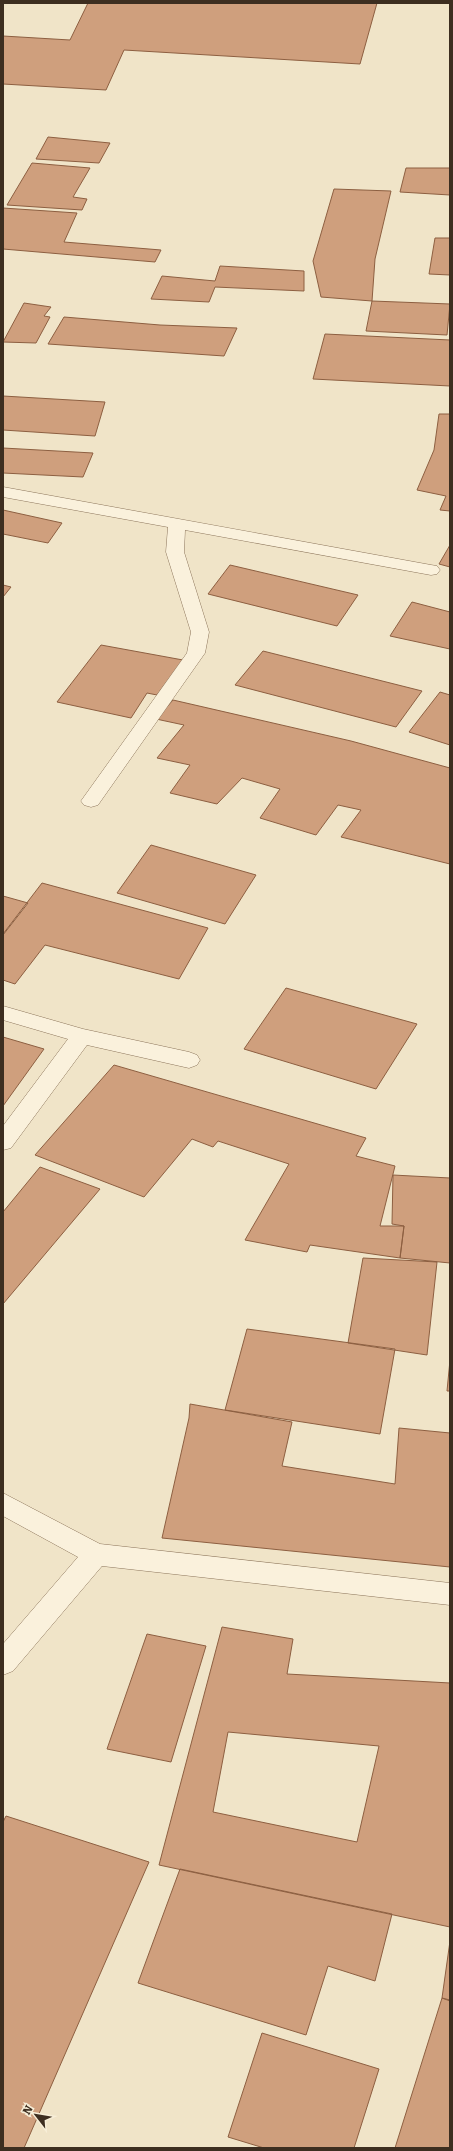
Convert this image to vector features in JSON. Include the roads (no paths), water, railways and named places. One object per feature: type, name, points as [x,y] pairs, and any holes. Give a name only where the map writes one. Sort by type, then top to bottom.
[{"type":"street","points":[[3,492],[431,570]]},
{"type":"street","points":[[91,801],[196,653],[200,632],[175,552],[177,524]]},
{"type":"street","points":[[3,1013],[82,1036],[189,1060]]},
{"type":"street","points":[[3,1142],[82,1036]]},
{"type":"street","points":[[3,1504],[96,1554],[450,1594]]},
{"type":"street","points":[[3,1663],[96,1554]]}]
